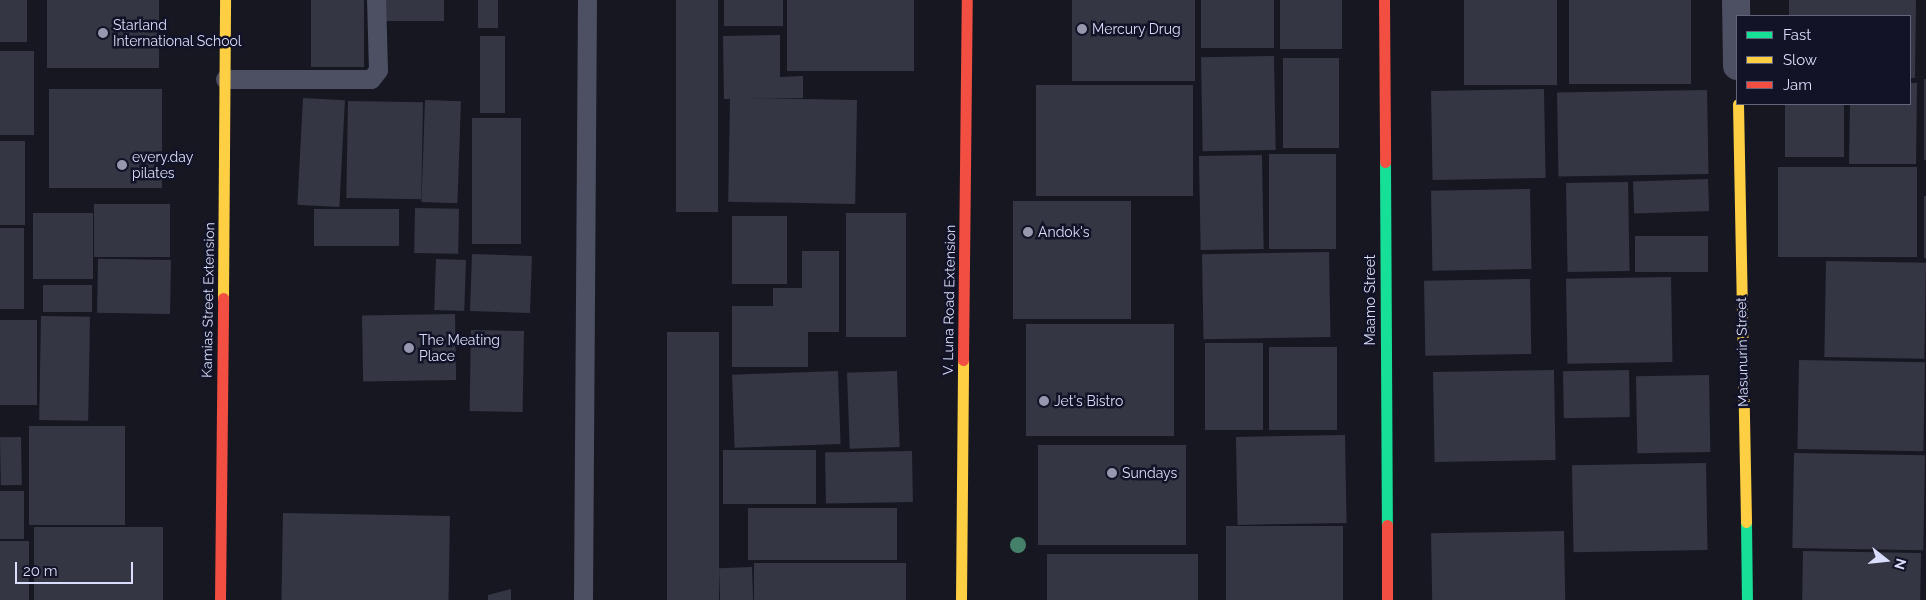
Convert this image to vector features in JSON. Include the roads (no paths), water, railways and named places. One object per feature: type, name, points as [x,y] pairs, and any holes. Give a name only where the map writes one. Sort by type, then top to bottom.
[{"type":"street","name":"Kamias Street Extension","points":[[220,600],[225,0]]},
{"type":"street","name":"V. Luna Road Extension","points":[[961,600],[967,0]]},
{"type":"street","name":"Maamo Street","points":[[1384,0],[1387,600]]},
{"type":"street","points":[[1736,0],[1736,15]]},
{"type":"street","name":"Masunurin Street","points":[[1738,105],[1747,600]]},
{"type":"lane","points":[[225,79],[371,79],[378,70],[376,0]]},
{"type":"lane","points":[[583,600],[587,0]]},
{"type":"place","name":"Mercury Drug","points":[[1082,29]]},
{"type":"place","name":"Starland International School","points":[[103,33]]},
{"type":"place","name":"every.day pilates","points":[[122,165]]},
{"type":"place","name":"Andok's","points":[[1028,232]]},
{"type":"place","name":"The Meating Place","points":[[409,348]]},
{"type":"place","name":"Jet's Bistro","points":[[1044,401]]},
{"type":"place","name":"Sundays","points":[[1112,473]]}]
